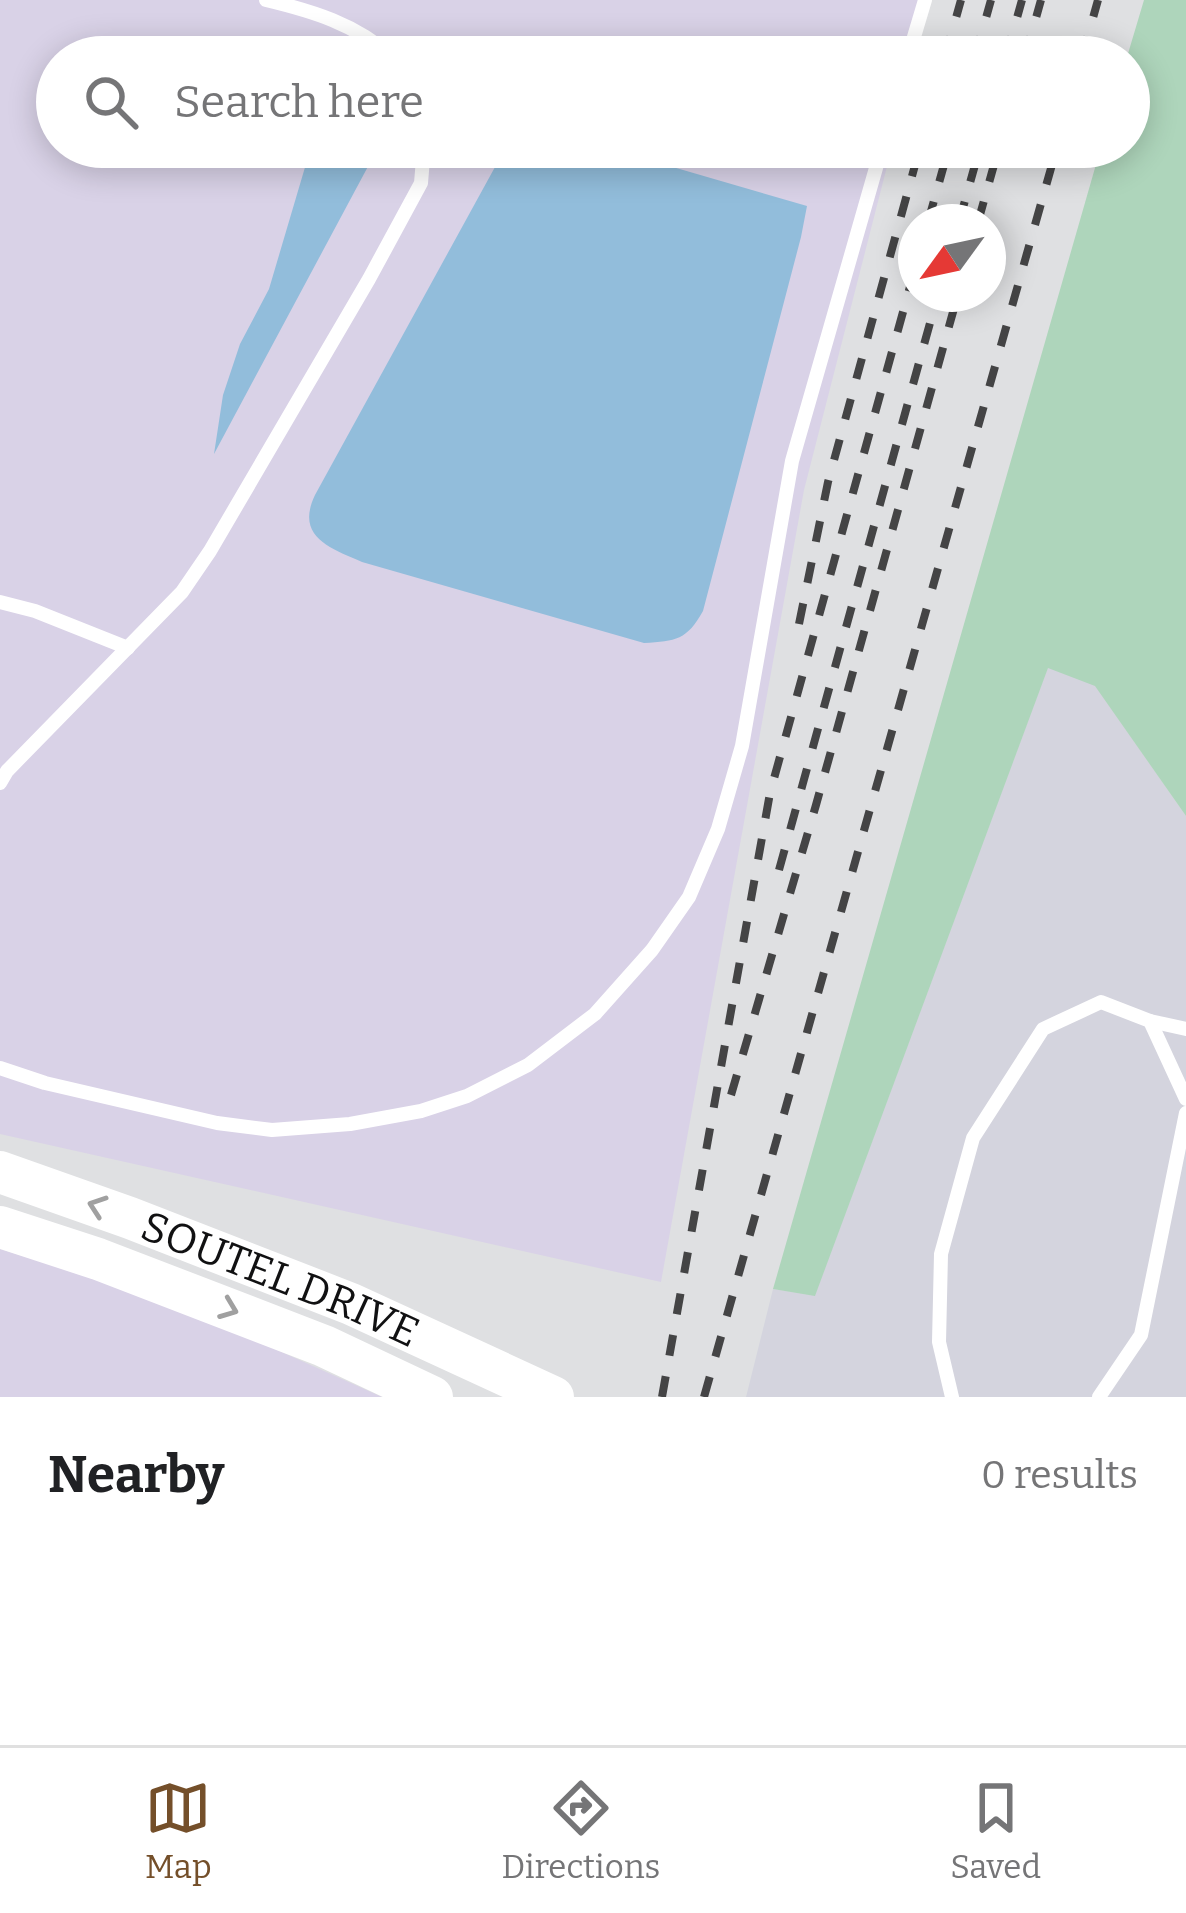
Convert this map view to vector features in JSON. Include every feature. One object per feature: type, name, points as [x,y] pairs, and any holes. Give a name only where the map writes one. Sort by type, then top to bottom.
[{"type":"main road","name":"SOUTEL DRIVE","points":[[0,1172],[351,1304],[553,1397]]},
{"type":"main road","name":"SOUTEL DRIVE","points":[[0,1227],[98,1259],[324,1346],[432,1397]]},
{"type":"lane","points":[[266,0],[332,19],[365,36]]},
{"type":"lane","points":[[914,36],[925,0]]},
{"type":"lane","points":[[0,783],[182,592],[369,279],[421,183],[422,168]]},
{"type":"lane","points":[[0,1068],[217,1123],[272,1130],[350,1124],[421,1111],[467,1096],[527,1065],[595,1014],[652,950],[689,897],[718,829],[742,746],[792,461],[877,168]]},
{"type":"lane","points":[[0,602],[128,648]]},
{"type":"lane","points":[[952,1397],[938,1342],[941,1254],[973,1138],[1043,1029],[1101,1002],[1186,1029]]},
{"type":"lane","points":[[1150,1021],[1186,1100]]},
{"type":"lane","points":[[1099,1397],[1141,1335],[1186,1113]]},
{"type":"shaded area","points":[[0,0],[930,0],[921,36],[36,36],[36,168],[887,168],[804,490],[661,1282],[0,1134]]},
{"type":"shaded area","points":[[1048,667],[1095,685],[1186,816],[1186,1397],[746,1397],[773,1289],[815,1295]]},
{"type":"shaded area","points":[[0,1249],[75,1272],[257,1341],[382,1397],[0,1397]]},
{"type":"green space","points":[[1144,0],[1186,0],[1186,816],[1095,686],[1048,668],[815,1296],[773,1289],[1095,168],[1150,168],[1150,36],[1133,36]]},
{"type":"water","points":[[305,168],[367,168],[214,454],[223,395],[240,344],[269,289]]},
{"type":"water","points":[[494,168],[676,168],[807,206],[703,611],[686,633],[673,640],[644,643],[362,562],[328,546],[313,531],[309,521],[315,495]]},
{"type":"railway","points":[[951,36],[961,0]]},
{"type":"railway","points":[[981,36],[991,0]]},
{"type":"railway","points":[[1012,36],[1022,0]]},
{"type":"railway","points":[[1031,36],[1041,0]]},
{"type":"railway","points":[[1088,36],[1098,0]]},
{"type":"railway","points":[[799,624],[828,482],[914,168]]},
{"type":"railway","points":[[933,204],[943,168]]},
{"type":"railway","points":[[964,204],[974,168]]},
{"type":"railway","points":[[983,204],[993,168]]},
{"type":"railway","points":[[704,1397],[1051,168]]},
{"type":"railway","points":[[662,1397],[770,793],[903,312]]},
{"type":"railway","points":[[779,870],[933,312]]},
{"type":"railway","points":[[731,1095],[953,312]]}]
